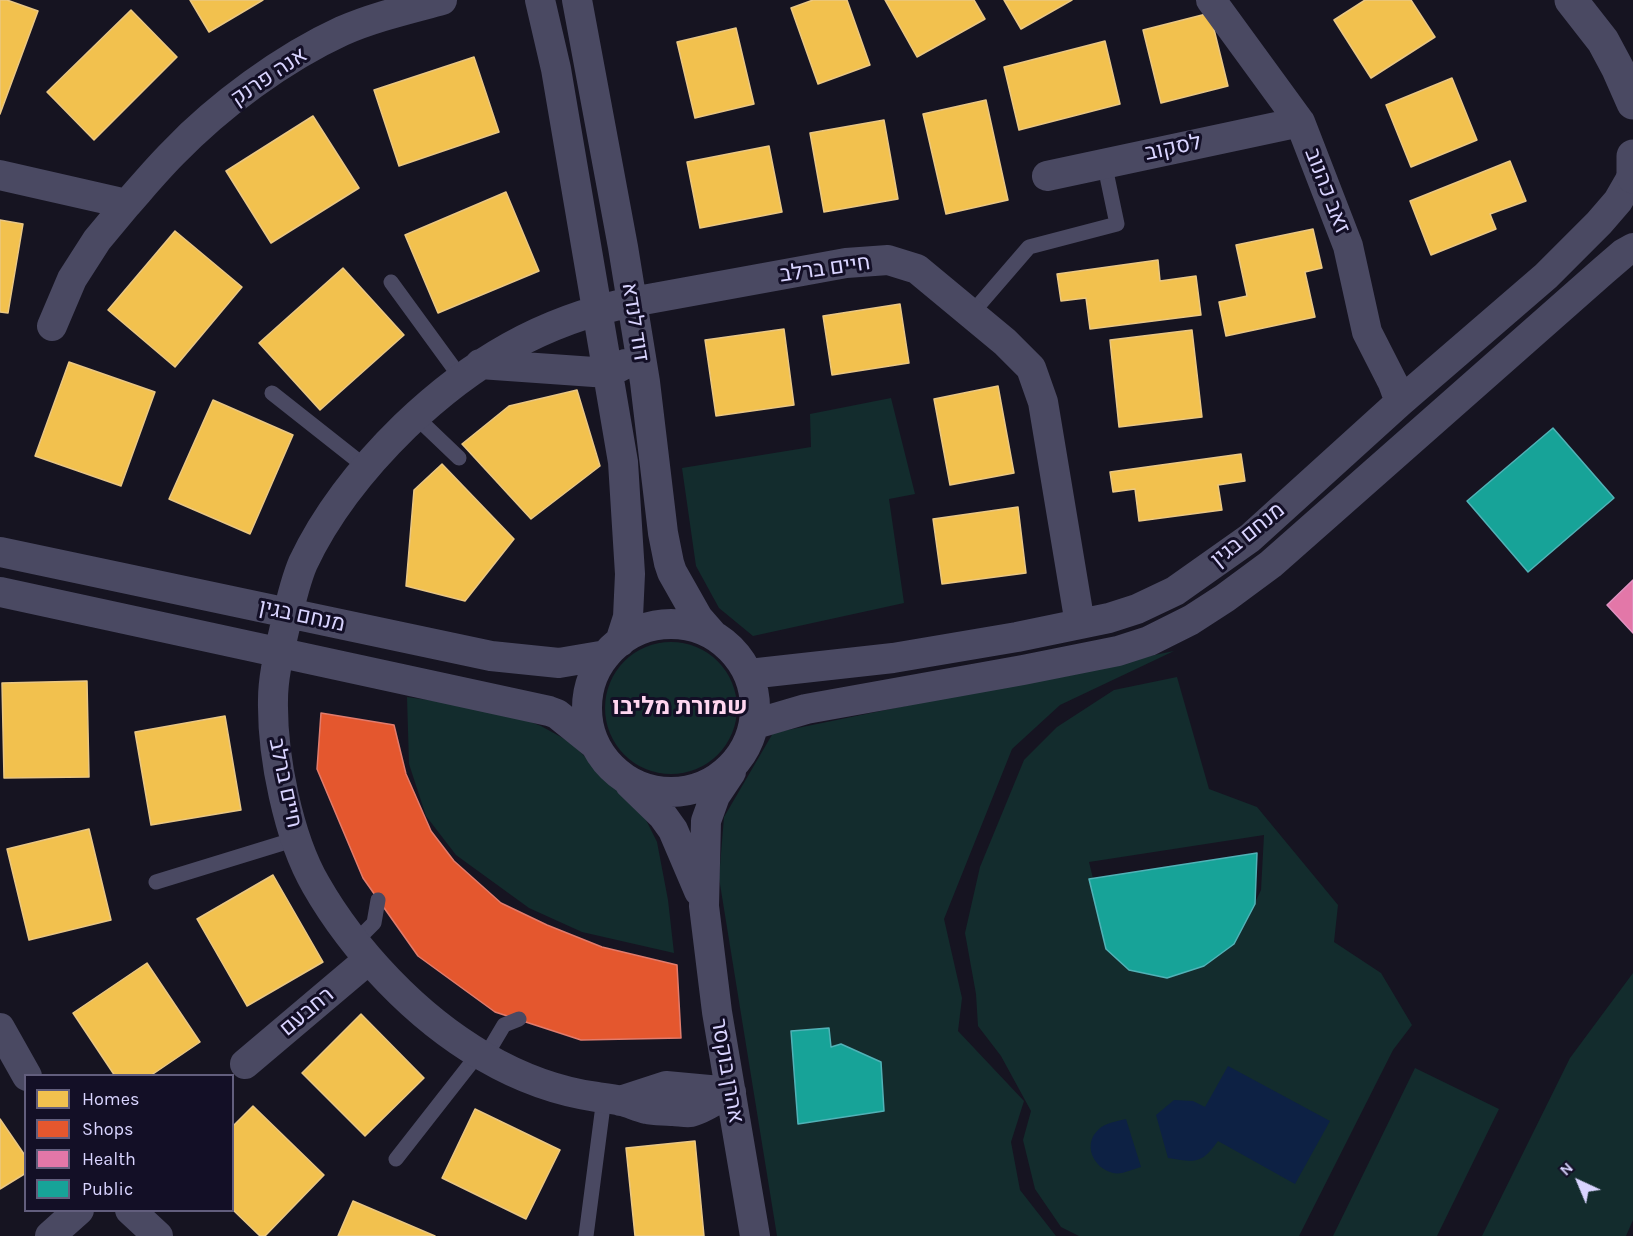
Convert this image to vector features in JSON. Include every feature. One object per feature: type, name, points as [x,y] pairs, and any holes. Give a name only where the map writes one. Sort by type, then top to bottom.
[{"type":"street","name":"אנה פרנק","points":[[52,326],[72,279],[98,240],[173,152],[222,108],[288,60],[343,31],[407,9],[442,0]]},
{"type":"street","name":"דוד לנדא","points":[[540,0],[556,69],[623,462],[630,574],[628,617],[613,648]]},
{"type":"street","name":"דוד לנדא","points":[[577,0],[632,302],[669,563],[698,618],[712,634]]},
{"type":"street","name":"זאב כהנוב","points":[[1211,0],[1300,122],[1348,246],[1367,332],[1400,402]]},
{"type":"street","points":[[1571,0],[1603,42],[1633,103]]},
{"type":"street","name":"לסקוב","points":[[1047,176],[1300,122]]},
{"type":"street","points":[[1633,156],[1633,176]]},
{"type":"street","points":[[0,175],[127,204]]},
{"type":"street","name":"מנחם בגין","points":[[749,674],[893,658],[1017,637],[1137,609],[1175,591],[1250,538],[1400,402],[1546,276],[1599,223],[1618,201],[1633,176]]},
{"type":"street","name":"מנחם בגין","points":[[755,724],[806,709],[1118,651],[1149,640],[1191,620],[1271,564],[1603,271],[1633,248]]},
{"type":"street","name":"חיים ברלב","points":[[731,1092],[692,1112],[647,1109],[544,1085],[506,1070],[413,1006],[362,951],[315,883],[296,839],[281,784],[274,737],[273,697],[279,653],[288,613],[301,567],[322,527],[386,444],[436,396],[471,371],[533,333],[598,309],[632,302],[846,263],[888,260],[917,269],[972,313],[1031,368],[1043,402],[1080,624]]},
{"type":"street","points":[[471,371],[608,373],[640,355]]},
{"type":"street","name":"מנחם בגין","points":[[0,552],[491,656],[559,663],[613,648]]},
{"type":"street","name":"מנחם בגין","points":[[0,592],[549,711],[593,743]]},
{"type":"street","points":[[665,624],[689,626],[712,634],[735,652],[749,674],[755,699],[755,724],[744,752],[727,772],[705,786],[679,793],[653,792],[628,782],[613,771],[593,743],[587,720],[587,697],[593,675],[613,648],[641,629],[665,624]]},
{"type":"street","name":"אהרן בוקסר","points":[[744,752],[716,796],[706,821],[704,906],[717,1012],[755,1236]]},
{"type":"street","name":"אהרן בוקסר","points":[[628,782],[663,816],[673,830],[687,858],[704,906]]},
{"type":"street","name":"רחבעם","points":[[245,1064],[362,951]]},
{"type":"street","points":[[0,1028],[26,1074]]},
{"type":"street","points":[[50,1236],[77,1212]]},
{"type":"street","points":[[132,1212],[158,1236]]},
{"type":"lane","points":[[972,313],[1029,247],[1117,224],[1104,162]]},
{"type":"lane","points":[[391,282],[471,371]]},
{"type":"lane","points":[[272,393],[367,468]]},
{"type":"lane","points":[[415,417],[459,458]]},
{"type":"lane","points":[[156,882],[296,839]]},
{"type":"lane","points":[[362,951],[374,923],[378,900]]},
{"type":"lane","points":[[396,1159],[504,1025],[519,1019]]},
{"type":"lane","points":[[585,1236],[612,1099]]},
{"type":"green space","points":[[891,398],[915,494],[889,499],[904,603],[753,636],[719,608],[696,566],[682,468],[811,447],[810,414]]},
{"type":"green space","points":[[671,642],[696,647],[717,662],[732,683],[737,708],[732,733],[717,754],[696,769],[671,774],[646,769],[625,754],[610,733],[605,708],[610,683],[625,662],[646,647]]},
{"type":"green space","points":[[1174,651],[1060,705],[1012,749],[944,919],[962,998],[958,1031],[1024,1101],[1011,1142],[1020,1190],[1056,1236],[777,1236],[719,878],[724,817],[773,733]]},
{"type":"green space","points":[[1177,677],[1209,789],[1257,807],[1338,905],[1334,942],[1381,973],[1412,1025],[1393,1050],[1299,1236],[1079,1236],[1061,1227],[1035,1189],[1023,1140],[1031,1111],[1001,1056],[978,1026],[976,994],[965,933],[980,867],[1024,760],[1057,727],[1114,690]],"holes":[[[1264,835],[1261,890],[1241,931],[1107,936],[1089,862]]]},
{"type":"green space","points":[[407,697],[500,710],[541,726],[570,742],[642,812],[657,842],[668,900],[674,953],[582,932],[529,908],[456,855],[426,816],[409,764]]},
{"type":"green space","points":[[1633,973],[1633,1220],[1626,1236],[1482,1236],[1570,1058]]},
{"type":"green space","points":[[1415,1068],[1499,1109],[1437,1236],[1333,1236]]},
{"type":"water","points":[[1228,1066],[1330,1121],[1295,1184],[1218,1141],[1207,1154],[1197,1160],[1168,1158],[1156,1115],[1174,1100],[1193,1101],[1205,1107]]},
{"type":"water","points":[[1126,1119],[1141,1167],[1124,1173],[1113,1173],[1095,1161],[1091,1142],[1102,1127]]},
{"type":"building: Homes","points":[[0,0],[7,0],[38,11],[0,114]]},
{"type":"building: Homes","points":[[190,0],[263,0],[209,32]]},
{"type":"building: Homes","points":[[813,0],[847,0],[870,65],[818,84],[791,8]]},
{"type":"building: Homes","points":[[885,0],[974,0],[985,19],[917,57]]},
{"type":"building: Homes","points":[[1004,0],[1072,0],[1021,29]]},
{"type":"building: Homes","points":[[1365,0],[1411,0],[1435,37],[1371,78],[1334,20]]},
{"type":"building: Homes","points":[[131,10],[177,57],[94,140],[47,92]]},
{"type":"building: Homes","points":[[1210,13],[1228,86],[1161,103],[1143,30]]},
{"type":"building: Homes","points":[[736,28],[754,104],[695,118],[677,42]]},
{"type":"building: Homes","points":[[1105,41],[1120,104],[1019,130],[1004,67]]},
{"type":"building: Homes","points":[[474,57],[499,132],[399,166],[374,90]]},
{"type":"building: Homes","points":[[1452,78],[1477,140],[1411,167],[1386,105]]},
{"type":"building: Homes","points":[[986,100],[1008,200],[946,214],[923,114]]},
{"type":"building: Homes","points":[[313,116],[359,188],[271,243],[226,171]]},
{"type":"building: Homes","points":[[884,120],[898,199],[824,212],[810,133]]},
{"type":"building: Homes","points":[[769,146],[782,212],[700,228],[687,162]]},
{"type":"building: Homes","points":[[1510,161],[1526,201],[1490,214],[1496,229],[1431,255],[1410,201]]},
{"type":"building: Homes","points":[[506,192],[539,271],[438,313],[405,235]]},
{"type":"building: Homes","points":[[0,220],[23,224],[8,313],[0,312]]},
{"type":"building: Homes","points":[[1313,229],[1322,268],[1305,272],[1315,317],[1226,336],[1219,302],[1247,296],[1236,245]]},
{"type":"building: Homes","points":[[175,231],[242,287],[175,367],[108,310]]},
{"type":"building: Homes","points":[[1158,260],[1160,281],[1196,276],[1201,315],[1090,329],[1086,298],[1061,301],[1057,274]]},
{"type":"building: Homes","points":[[343,268],[404,335],[320,410],[259,343]]},
{"type":"building: Homes","points":[[900,304],[909,363],[832,375],[823,316]]},
{"type":"building: Homes","points":[[784,329],[794,405],[716,416],[705,340]]},
{"type":"building: Homes","points":[[1192,330],[1202,417],[1119,427],[1110,340]]},
{"type":"building: Homes","points":[[69,362],[155,392],[121,486],[35,456]]},
{"type":"building: Homes","points":[[998,386],[1014,473],[950,485],[934,399]]},
{"type":"building: Homes","points":[[577,390],[600,466],[531,519],[462,444],[509,406]]},
{"type":"building: Homes","points":[[213,400],[293,435],[250,534],[169,499]]},
{"type":"building: Homes","points":[[1241,454],[1245,481],[1218,485],[1222,510],[1139,521],[1135,489],[1113,492],[1110,472]]},
{"type":"building: Homes","points":[[442,464],[514,539],[465,601],[406,586],[414,490]]},
{"type":"building: Homes","points":[[1018,507],[1026,573],[942,584],[933,519]]},
{"type":"building: Homes","points":[[87,681],[89,777],[4,778],[2,683]]},
{"type":"building: Homes","points":[[225,716],[241,810],[151,825],[135,732]]},
{"type":"building: Homes","points":[[89,829],[111,920],[29,940],[7,849]]},
{"type":"building: Homes","points":[[273,875],[323,962],[247,1006],[197,919]]},
{"type":"building: Homes","points":[[147,963],[200,1042],[153,1074],[114,1074],[73,1013]]},
{"type":"building: Homes","points":[[361,1014],[424,1078],[365,1136],[302,1073]]},
{"type":"building: Homes","points":[[253,1106],[324,1175],[265,1236],[260,1236],[234,1211],[234,1125]]},
{"type":"building: Homes","points":[[475,1109],[560,1150],[526,1219],[442,1178]]},
{"type":"building: Homes","points":[[0,1119],[24,1154],[24,1174],[0,1189]]},
{"type":"building: Homes","points":[[695,1141],[704,1236],[635,1236],[626,1148]]},
{"type":"building: Homes","points":[[353,1201],[435,1236],[338,1236]]},
{"type":"building: Shops","points":[[321,713],[394,725],[406,774],[431,831],[454,861],[501,903],[602,947],[677,965],[681,1038],[581,1040],[495,1012],[418,956],[363,878],[317,769]]},
{"type":"building: Health","points":[[1633,580],[1633,633],[1607,605]]},
{"type":"building: Public","points":[[1553,428],[1614,498],[1528,572],[1467,501]]},
{"type":"building: Public","points":[[1257,853],[1255,904],[1234,944],[1204,966],[1167,978],[1129,970],[1106,949],[1089,879]]},
{"type":"building: Public","points":[[829,1028],[831,1047],[841,1044],[881,1062],[884,1111],[798,1124],[791,1031]]},
{"type":"district","name":"שמורת מליבו","points":[[680,707]]}]
